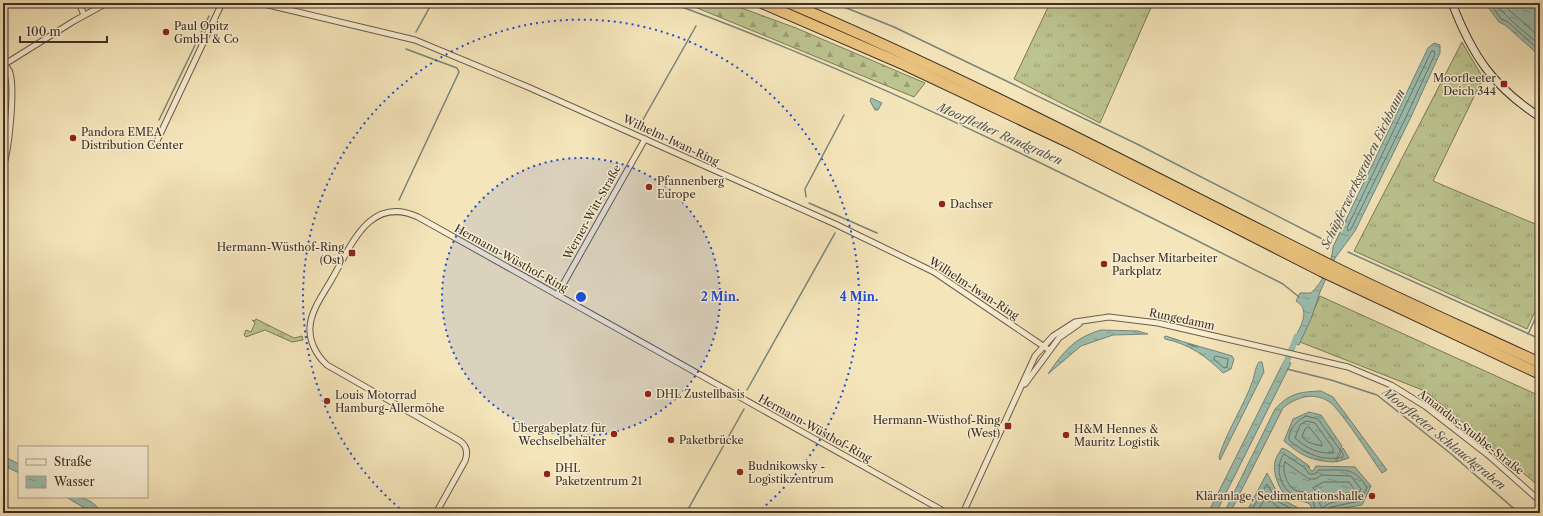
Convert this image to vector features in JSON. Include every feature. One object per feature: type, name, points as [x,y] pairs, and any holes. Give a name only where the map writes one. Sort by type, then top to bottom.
[{"type":"highway","points":[[762,3],[906,65],[1072,144],[1540,374]]},
{"type":"highway","points":[[789,3],[924,62],[1075,135],[1323,267]]},
{"type":"highway","points":[[1333,272],[1540,363]]},
{"type":"street","points":[[79,3],[84,15]]},
{"type":"street","points":[[3,167],[9,130],[12,82],[10,74],[4,64],[84,15],[107,3]]},
{"type":"street","points":[[156,142],[222,3]]},
{"type":"street","name":"Wilhelm-Iwan-Ring","points":[[260,3],[415,40],[644,138],[765,194],[835,224],[934,272],[1050,350]]},
{"type":"street","points":[[1452,3],[1471,48],[1484,68],[1497,83],[1540,117]]},
{"type":"street","name":"Werner-Witt-Straße","points":[[557,295],[644,138]]},
{"type":"street","name":"Hermann-Wüsthof-Ring","points":[[436,513],[465,461],[467,452],[466,447],[460,441],[331,367],[320,358],[315,350],[310,330],[313,314],[357,235],[367,222],[380,215],[393,212],[410,214],[947,513]]},
{"type":"street","name":"Rungedamm","points":[[962,513],[1021,390],[1032,362],[1043,346],[1053,336],[1067,326],[1086,320],[1109,317],[1158,323],[1272,350]]},
{"type":"street","name":"Rungedamm","points":[[1021,390],[1050,350],[1064,334],[1086,320]]},
{"type":"street","name":"Amandus-Stubbe-Straße","points":[[1272,350],[1348,368],[1391,385],[1425,406],[1488,455],[1540,501]]},
{"type":"green space","points":[[685,3],[728,3],[796,28],[925,83],[914,97]]},
{"type":"green space","points":[[1050,3],[1153,3],[1100,123],[1014,79]]},
{"type":"green space","points":[[1462,42],[1483,78],[1433,181],[1540,226],[1540,301],[1527,329],[1354,251]]},
{"type":"green space","points":[[1320,296],[1540,396],[1540,487],[1425,391],[1300,342]]},
{"type":"green space","points":[[256,319],[294,338],[302,336],[303,340],[292,342],[265,330],[246,337],[244,335],[246,330],[251,332],[255,323],[252,320],[255,321]]},
{"type":"water","points":[[1485,3],[1540,3],[1540,56],[1505,25],[1499,22]]},
{"type":"water","points":[[1434,43],[1440,45],[1440,53],[1410,119],[1355,231],[1335,258],[1299,345],[1292,343],[1303,321],[1304,315],[1301,305],[1296,301],[1300,293],[1311,293],[1323,278],[1329,266],[1333,247],[1428,48]]},
{"type":"water","points":[[871,98],[882,103],[878,110],[875,110],[870,101]]},
{"type":"water","points":[[1101,330],[1138,331],[1148,334],[1113,335],[1081,346],[1048,374],[1070,346],[1084,337]]},
{"type":"water","points":[[1166,336],[1232,356],[1234,359],[1231,369],[1223,373],[1197,352],[1182,344],[1165,339],[1164,337]]},
{"type":"water","points":[[1284,361],[1291,363],[1216,513],[1208,513]]},
{"type":"water","points":[[1259,362],[1262,362],[1264,372],[1220,460],[1219,457],[1222,447],[1249,390]]},
{"type":"water","points":[[1321,391],[1333,397],[1387,470],[1382,473],[1348,423],[1328,401],[1311,396],[1305,397],[1293,401],[1283,408],[1230,513],[1224,513],[1275,409],[1295,394]]},
{"type":"water","points":[[1309,412],[1321,415],[1342,446],[1335,462],[1307,457],[1284,441],[1293,419]]},
{"type":"water","points":[[1282,448],[1309,466],[1310,470],[1313,471],[1316,466],[1355,467],[1371,486],[1362,505],[1315,513],[1313,512],[1310,504],[1289,498],[1281,490],[1278,484],[1274,467],[1275,460]]},
{"type":"water","points":[[1343,448],[1349,458],[1336,462]]},
{"type":"water","points":[[3,456],[18,464],[18,472],[3,465]]},
{"type":"water","points":[[1267,473],[1280,498],[1298,508],[1299,512],[1246,513]]},
{"type":"water","points":[[68,498],[83,498],[95,505],[103,513],[93,513]]},
{"type":"waterway","points":[[416,32],[432,3]]},
{"type":"waterway","name":"Moorflether Randgraben","points":[[671,3],[828,65],[981,134],[1133,208],[1283,284],[1299,297]]},
{"type":"waterway","name":"Schüpferwerksgraben Eichbaum","points":[[834,3],[894,27],[1137,144],[1330,243]]},
{"type":"waterway","points":[[159,120],[209,16]]},
{"type":"waterway","points":[[640,125],[696,26]]},
{"type":"waterway","points":[[399,200],[459,72],[457,68],[406,49]]},
{"type":"waterway","points":[[806,197],[805,189],[844,115]]},
{"type":"waterway","points":[[809,203],[877,233]]},
{"type":"waterway","points":[[747,390],[835,233]]},
{"type":"waterway","points":[[1348,252],[1540,339]]},
{"type":"waterway","points":[[1528,334],[1540,309]]},
{"type":"waterway","points":[[1284,368],[1297,336]]},
{"type":"waterway","points":[[1188,344],[1197,347]]},
{"type":"waterway","name":"Moorfleeter Schlauchgraben","points":[[1287,369],[1331,380],[1377,395],[1450,453],[1519,513]]},
{"type":"waterway","points":[[686,513],[744,409]]},
{"type":"place","name":"Paul Opitz GmbH & Co","points":[[166,32]]},
{"type":"place","name":"Moorfleeter Deich 344","points":[[1504,84]]},
{"type":"place","name":"Pandora EMEA Distribution Center","points":[[73,138]]},
{"type":"place","name":"Pfannenberg Europe","points":[[649,187]]},
{"type":"place","name":"Dachser","points":[[942,204]]},
{"type":"place","name":"Hermann-Wüsthof-Ring (Ost)","points":[[352,253]]},
{"type":"place","name":"Dachser Mitarbeiter Parkplatz","points":[[1104,264]]},
{"type":"place","name":"DHL Zustellbasis","points":[[648,394]]},
{"type":"place","name":"Louis Motorrad Hamburg-Allermöhe","points":[[327,401]]},
{"type":"place","name":"Hermann-Wüsthof-Ring (West)","points":[[1008,426]]},
{"type":"place","name":"Übergabeplatz für Wechselbehälter","points":[[614,434]]},
{"type":"place","name":"H&M Hennes & Mauritz Logistik","points":[[1066,435]]},
{"type":"place","name":"Paketbrücke","points":[[671,440]]},
{"type":"place","name":"Budnikowsky - Logistikzentrum","points":[[740,472]]},
{"type":"place","name":"DHL Paketzentrum 21","points":[[547,474]]},
{"type":"place","name":"Kläranlage, Sedimentationshalle","points":[[1372,496]]}]
